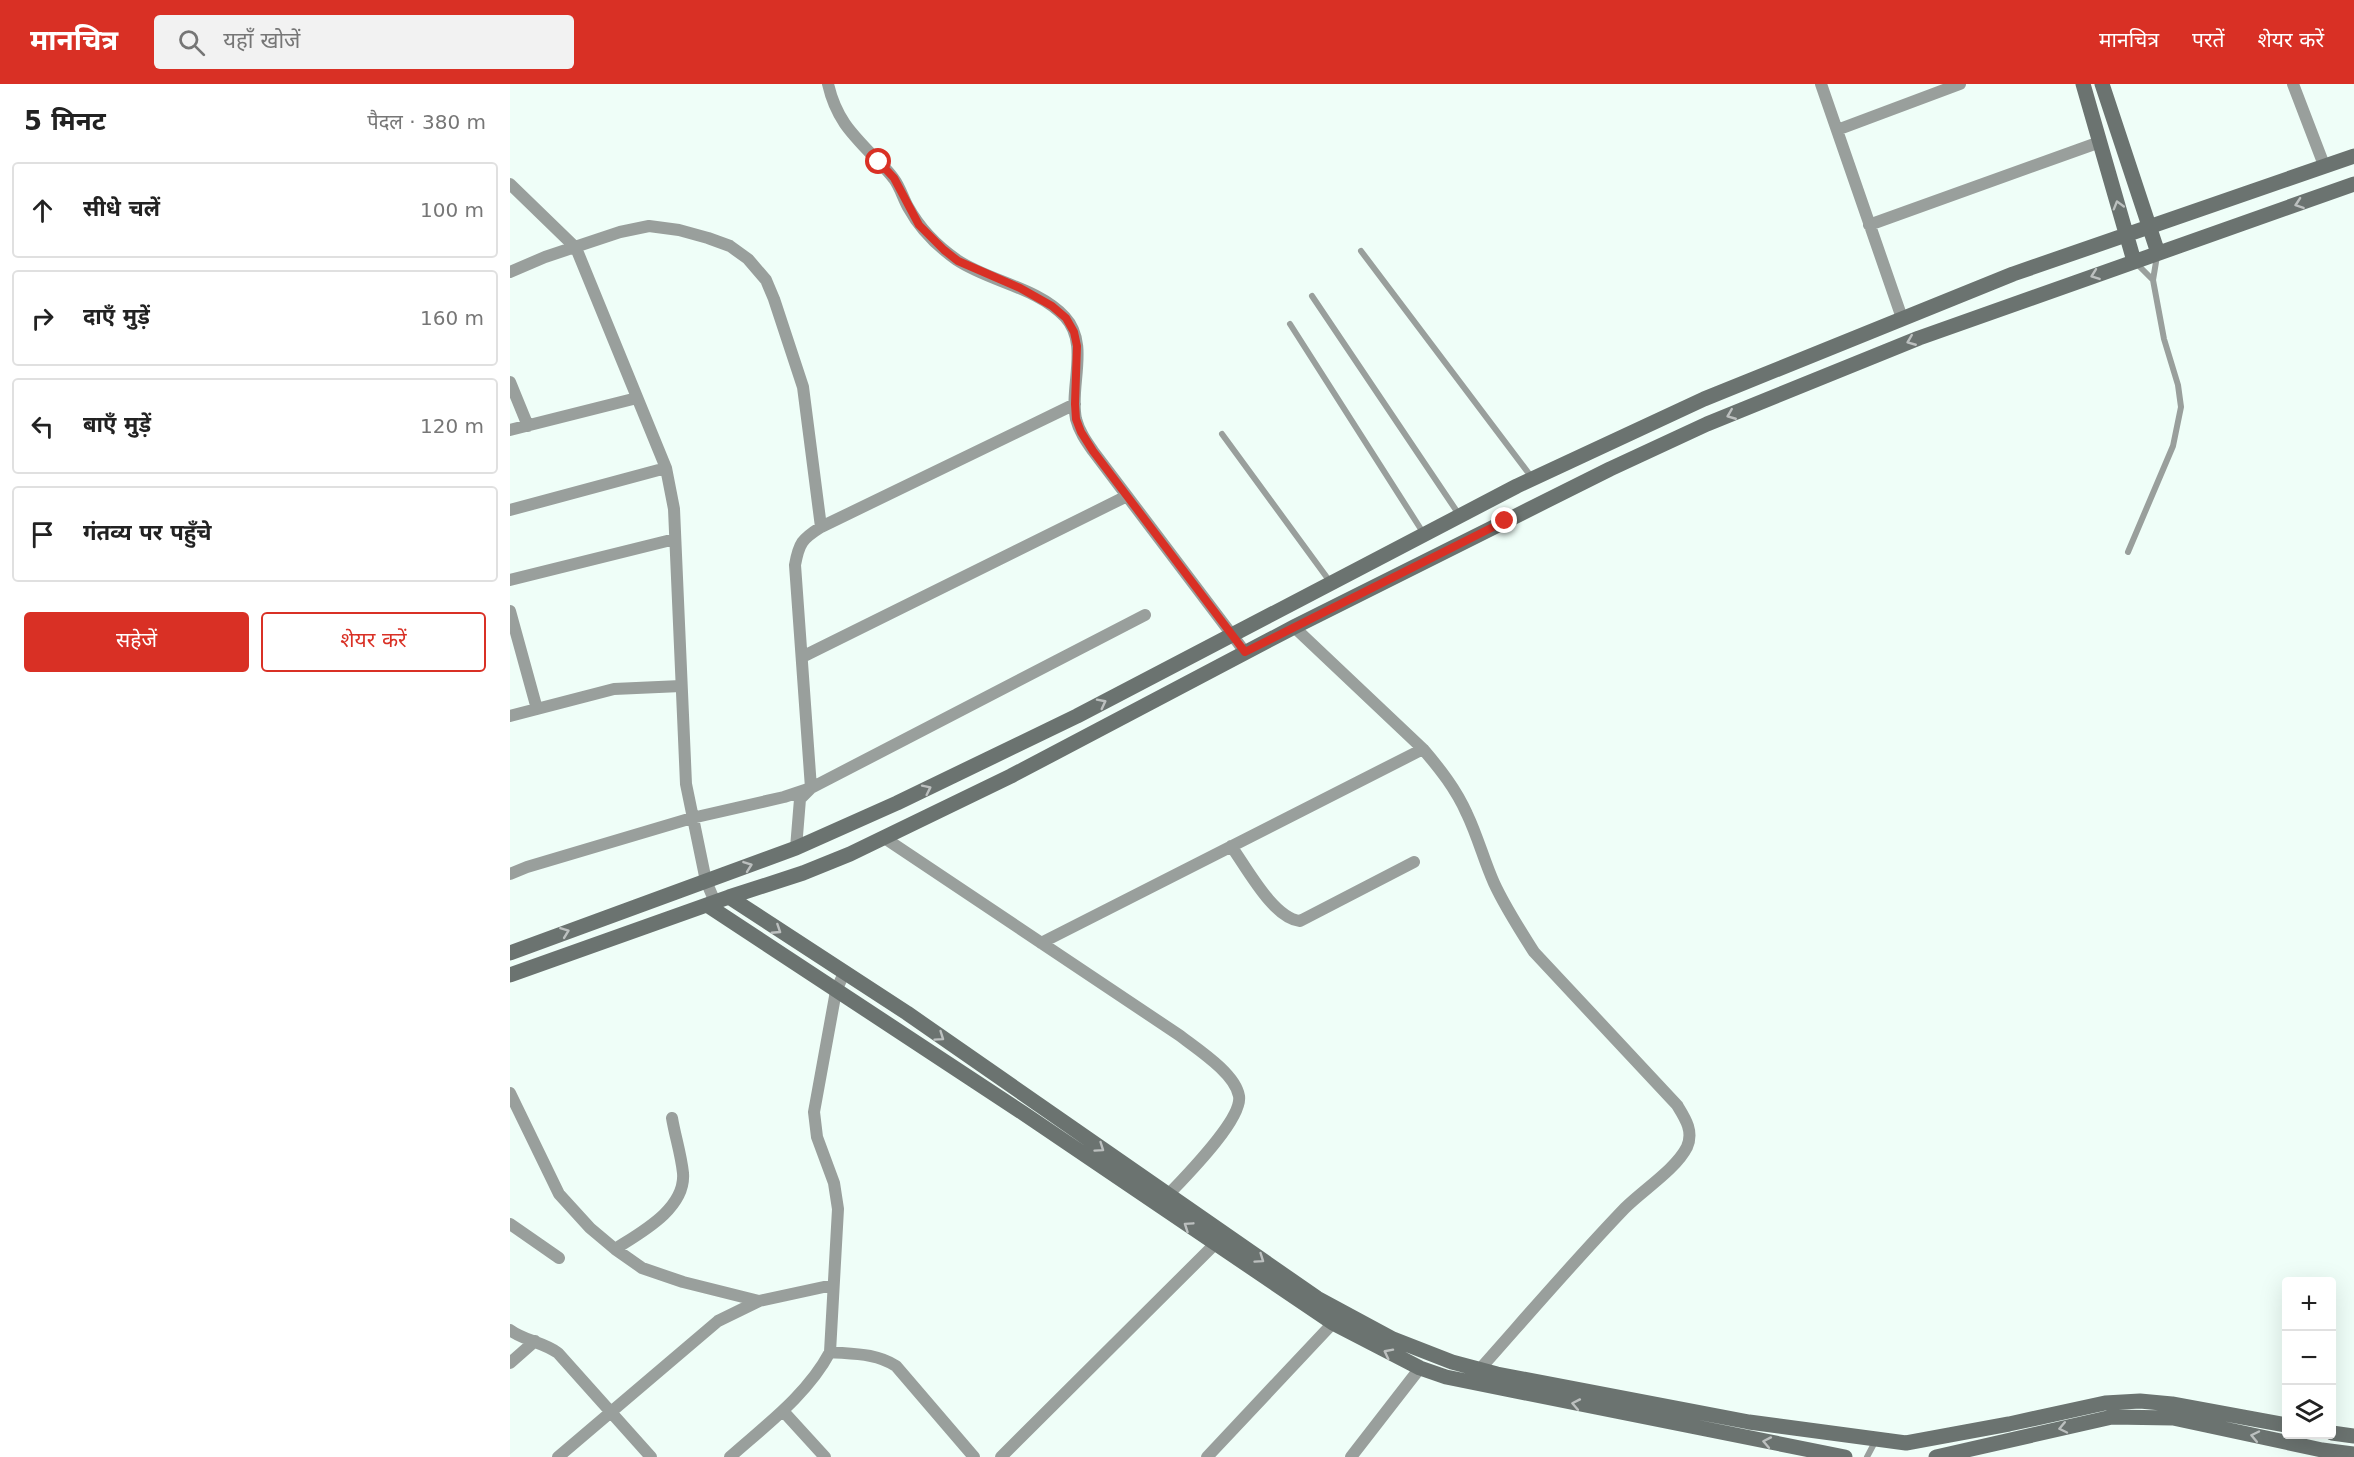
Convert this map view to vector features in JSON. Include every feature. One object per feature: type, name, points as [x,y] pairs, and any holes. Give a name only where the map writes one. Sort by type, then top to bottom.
[{"type":"street","points":[[828,84],[833,105],[840,119],[894,178],[909,208],[930,238],[958,261],[1020,288],[1052,306],[1066,318],[1074,332],[1077,346],[1075,404],[1081,432],[1245,652]]},
{"type":"street","points":[[1821,84],[1902,318]]},
{"type":"street","points":[[1837,130],[1960,84]]},
{"type":"street","points":[[2083,84],[2134,261]]},
{"type":"street","points":[[2102,84],[2158,252]]},
{"type":"street","points":[[2293,84],[2324,165]]},
{"type":"street","points":[[1869,225],[2100,142]]},
{"type":"street","points":[[510,953],[796,848],[897,803],[1035,736],[1533,479],[1704,399],[2013,274],[2354,156]]},
{"type":"street","points":[[510,184],[576,248],[666,468],[674,509],[686,784],[706,881],[717,901],[836,991],[1023,1113],[1333,1323],[1420,1368],[1457,1380],[1845,1457]]},
{"type":"street","points":[[510,975],[717,901],[803,873],[850,854],[1011,776],[1294,627],[1599,474],[1707,424],[1918,338],[2354,184]]},
{"type":"street","points":[[510,272],[545,256],[576,248],[620,232],[649,226],[679,230],[730,246],[748,260],[766,280],[803,387],[821,527]]},
{"type":"street","points":[[510,382],[528,426]]},
{"type":"street","points":[[510,430],[638,398]]},
{"type":"street","points":[[796,848],[800,799],[811,788],[795,565],[798,548],[805,537],[821,527],[1075,404]]},
{"type":"street","points":[[510,510],[666,468]]},
{"type":"street","points":[[802,657],[1127,496]]},
{"type":"street","points":[[510,580],[675,539]]},
{"type":"street","points":[[510,611],[537,709]]},
{"type":"street","points":[[510,874],[692,818],[784,797],[811,788],[1145,615]]},
{"type":"street","points":[[1294,627],[1423,749],[1454,787],[1468,814],[1495,886],[1534,952],[1677,1105],[1686,1120],[1690,1133],[1687,1146],[1680,1158],[1599,1234],[1480,1369]]},
{"type":"street","points":[[510,716],[614,689],[681,686]]},
{"type":"street","points":[[1041,943],[1423,749]]},
{"type":"street","points":[[883,837],[1179,1035],[1213,1061],[1233,1082],[1239,1094],[1240,1103],[1236,1114],[1168,1195]]},
{"type":"street","points":[[1231,846],[1279,912],[1292,920],[1300,921],[1414,862]]},
{"type":"street","points":[[717,901],[844,973],[907,1013],[1317,1298],[1393,1339],[1452,1362],[1749,1422],[1906,1443],[2105,1403],[2140,1401],[2172,1404],[2282,1424]]},
{"type":"street","points":[[730,1457],[783,1411],[820,1370],[830,1352],[838,1209],[834,1183],[817,1137],[814,1112],[836,991],[844,973]]},
{"type":"street","points":[[510,1093],[559,1194],[590,1228],[615,1249],[642,1268],[683,1282],[759,1300]]},
{"type":"street","points":[[615,1249],[659,1221],[677,1195],[683,1175],[672,1118]]},
{"type":"street","points":[[510,1224],[559,1258]]},
{"type":"street","points":[[1001,1457],[1215,1244]]},
{"type":"street","points":[[558,1457],[718,1321],[759,1300],[833,1285]]},
{"type":"street","points":[[1208,1457],[1333,1323]]},
{"type":"street","points":[[510,1330],[521,1338],[547,1345],[558,1353],[651,1457]]},
{"type":"street","points":[[510,1363],[535,1341]]},
{"type":"street","points":[[830,1352],[871,1355],[885,1359],[896,1366],[974,1457]]},
{"type":"street","points":[[1351,1457],[1420,1368]]},
{"type":"street","points":[[783,1411],[825,1457]]},
{"type":"street","points":[[1936,1457],[2112,1417],[2150,1416],[2173,1418],[2322,1450],[2354,1454]]},
{"type":"street","points":[[2336,1434],[2354,1436]]},
{"type":"lane","points":[[1361,251],[1533,479]]},
{"type":"lane","points":[[2128,552],[2173,446],[2181,407],[2178,385],[2164,339],[2153,280],[2158,252]]},
{"type":"lane","points":[[2134,261],[2153,280]]},
{"type":"lane","points":[[1312,296],[1460,516]]},
{"type":"lane","points":[[1290,324],[1424,534]]},
{"type":"lane","points":[[1221,434],[1331,583]]},
{"type":"lane","points":[[1867,1457],[1876,1439]]},
{"type":"route","points":[[879,162],[894,178],[919,225],[944,250],[958,261],[1020,288],[1052,306],[1066,318],[1074,332],[1077,346],[1075,404],[1076,419],[1081,432],[1245,652],[1505,521]]}]
